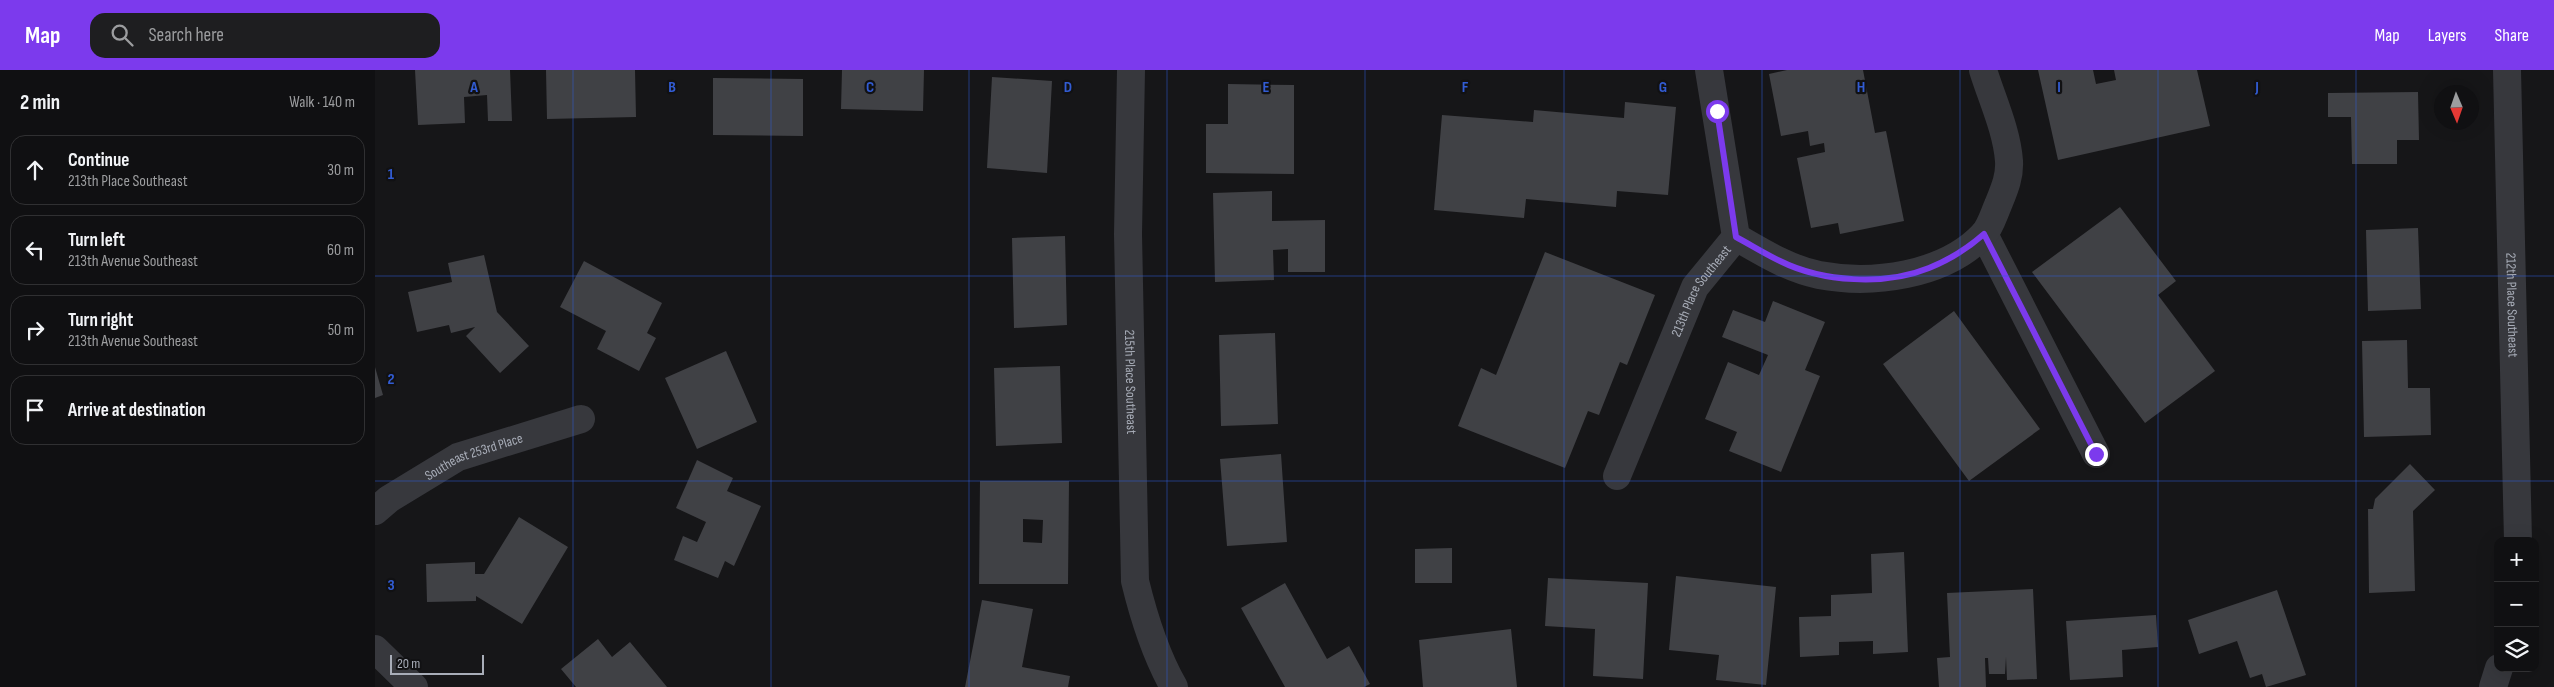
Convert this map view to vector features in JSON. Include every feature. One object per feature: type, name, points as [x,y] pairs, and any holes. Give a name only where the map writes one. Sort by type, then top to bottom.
[{"type":"street","name":"215th Place Southeast","points":[[1131,70],[1128,234],[1135,581],[1144,618],[1162,666],[1174,687]]},
{"type":"street","name":"213th Place Southeast","points":[[1617,476],[1695,287],[1736,237],[1709,70]]},
{"type":"street","points":[[1736,237],[1781,262],[1819,275],[1862,278],[1901,276],[1929,268],[1967,249],[1984,234],[2007,184],[2009,161],[2004,134],[1983,70]]},
{"type":"street","name":"212th Place Southeast","points":[[2507,70],[2518,537]]},
{"type":"street","points":[[1984,234],[2096,454]]},
{"type":"street","name":"Southeast 253rd Place","points":[[375,511],[389,499],[458,457],[581,419]]},
{"type":"street","points":[[375,649],[414,687]]},
{"type":"building","points":[[415,70],[510,70],[512,121],[488,121],[487,95],[464,97],[465,123],[418,125]]},
{"type":"building","points":[[546,70],[635,70],[636,117],[547,119]]},
{"type":"building","points":[[842,70],[924,70],[923,111],[841,109]]},
{"type":"building","points":[[1787,70],[1863,70],[1875,133],[1886,131],[1904,221],[1840,234],[1838,223],[1811,228],[1797,158],[1825,152],[1824,143],[1810,146],[1808,131],[1781,136],[1769,74]]},
{"type":"building","points":[[2038,70],[2093,70],[2096,84],[2116,80],[2114,70],[2197,70],[2210,126],[2058,160]]},
{"type":"building","points":[[992,77],[1052,81],[1047,173],[987,168]]},
{"type":"building","points":[[713,78],[803,79],[803,136],[713,135]]},
{"type":"building","points":[[1228,84],[1294,85],[1294,174],[1206,173],[1206,124],[1228,124]]},
{"type":"building","points":[[2418,92],[2419,140],[2397,140],[2397,164],[2352,164],[2351,117],[2328,117],[2328,93]]},
{"type":"building","points":[[1625,102],[1676,107],[1668,195],[1617,191],[1616,207],[1526,199],[1524,218],[1434,210],[1442,115],[1533,122],[1534,110],[1624,118]]},
{"type":"building","points":[[1272,191],[1272,221],[1325,220],[1325,272],[1288,272],[1288,249],[1273,250],[1274,280],[1215,282],[1213,193]]},
{"type":"building","points":[[2120,207],[2176,281],[2158,295],[2215,371],[2145,423],[2032,272]]},
{"type":"building","points":[[2418,228],[2421,309],[2368,311],[2366,230]]},
{"type":"building","points":[[1065,236],[1067,325],[1014,328],[1012,238]]},
{"type":"building","points":[[1545,252],[1655,295],[1627,365],[1620,362],[1599,415],[1588,411],[1565,468],[1458,426],[1481,368],[1496,375]]},
{"type":"building","points":[[484,255],[497,312],[529,346],[500,373],[466,336],[475,327],[451,333],[449,325],[417,332],[408,292],[452,282],[448,263]]},
{"type":"building","points":[[584,261],[662,303],[647,333],[656,338],[639,371],[597,349],[606,331],[560,307]]},
{"type":"building","points":[[1773,301],[1825,322],[1805,370],[1820,376],[1781,472],[1729,451],[1737,432],[1705,419],[1728,362],[1759,375],[1768,355],[1722,337],[1733,310],[1765,322]]},
{"type":"building","points":[[1954,311],[2040,429],[1969,481],[1883,364]]},
{"type":"building","points":[[1275,333],[1278,424],[1221,426],[1219,335]]},
{"type":"building","points":[[2407,340],[2408,388],[2430,388],[2431,435],[2364,437],[2362,341]]},
{"type":"building","points":[[726,351],[757,422],[697,449],[665,378]]},
{"type":"building","points":[[1060,366],[1062,443],[996,446],[994,368]]},
{"type":"building","points":[[375,367],[383,395],[375,398]]},
{"type":"building","points":[[1281,454],[1287,542],[1227,546],[1220,459]]},
{"type":"building","points":[[697,460],[733,478],[727,491],[761,506],[734,566],[725,561],[718,578],[674,560],[683,536],[697,542],[706,522],[676,508]]},
{"type":"building","points":[[2410,464],[2435,490],[2413,511],[2415,591],[2369,593],[2368,509],[2373,509],[2375,499]]},
{"type":"building","points":[[980,481],[1069,481],[1068,584],[979,584]],"holes":[[[1023,519],[1043,520],[1042,543],[1023,542]]]},
{"type":"building","points":[[519,517],[568,547],[522,624],[476,596],[476,601],[427,602],[426,564],[475,562],[475,574],[484,574]]},
{"type":"building","points":[[1452,548],[1452,583],[1415,583],[1415,549]]},
{"type":"building","points":[[1904,552],[1908,652],[1873,654],[1873,641],[1839,642],[1839,655],[1800,657],[1799,617],[1831,616],[1831,595],[1872,593],[1871,554]]},
{"type":"building","points":[[1676,576],[1776,587],[1766,685],[1716,680],[1719,655],[1669,650]]},
{"type":"building","points":[[1548,578],[1648,583],[1643,679],[1593,676],[1595,629],[1545,626]]},
{"type":"building","points":[[1285,583],[1327,659],[1349,646],[1370,684],[1364,687],[1285,687],[1241,608]]},
{"type":"building","points":[[2033,589],[2037,679],[2007,680],[2006,657],[2005,674],[1989,674],[1988,658],[1985,658],[1986,687],[1939,687],[1937,658],[1950,657],[1947,593]]},
{"type":"building","points":[[2277,590],[2306,675],[2266,687],[2262,674],[2250,678],[2237,641],[2199,654],[2188,620]]},
{"type":"building","points":[[982,600],[1033,609],[1022,667],[1070,676],[1068,687],[965,687]]},
{"type":"building","points":[[2156,615],[2158,647],[2122,650],[2123,677],[2070,680],[2066,621]]},
{"type":"building","points":[[1511,629],[1517,687],[1423,687],[1419,640]]},
{"type":"building","points":[[598,639],[612,657],[630,642],[667,687],[576,687],[561,669]]},
{"type":"route","points":[[1717,111],[1736,237],[1781,262],[1819,275],[1862,278],[1901,276],[1929,268],[1967,249],[1984,234],[2096,454]]}]
